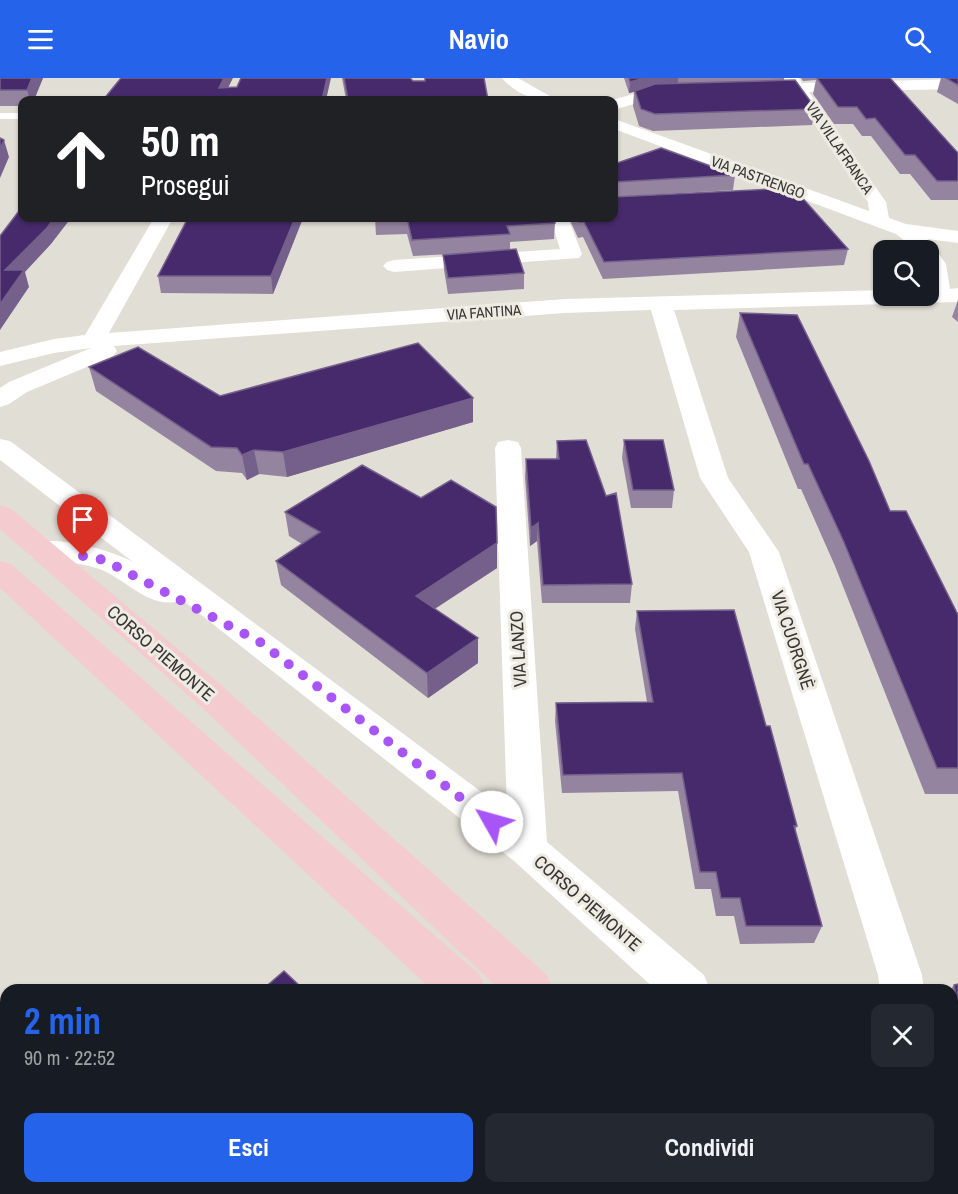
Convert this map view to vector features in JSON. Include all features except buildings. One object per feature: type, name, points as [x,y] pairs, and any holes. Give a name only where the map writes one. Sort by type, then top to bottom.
[{"type":"main road","name":"CORSO PIEMONTE","points":[[0,514],[210,695],[524,984]]},
{"type":"main road","points":[[0,571],[457,984]]},
{"type":"street","points":[[509,78],[519,86],[540,96]]},
{"type":"street","points":[[744,89],[795,83],[958,84]]},
{"type":"street","name":"VIA VILLAFRANCA","points":[[795,83],[877,202],[880,221]]},
{"type":"street","points":[[618,104],[662,92],[700,90]]},
{"type":"street","name":"VIA PASTRENGO","points":[[618,125],[903,230],[958,237]]},
{"type":"street","points":[[757,197],[804,194]]},
{"type":"street","points":[[93,341],[161,222]]},
{"type":"street","points":[[394,266],[572,254],[560,222]]},
{"type":"street","name":"VIA PASTRENGO","points":[[903,230],[932,253],[939,283],[948,296]]},
{"type":"street","name":"VIA FANTINA","points":[[4,360],[54,346],[93,341],[564,306],[948,296]]},
{"type":"street","name":"VIA CUORGNÈ","points":[[660,302],[714,478],[722,492],[754,532],[764,552],[901,984]]},
{"type":"street","points":[[0,399],[18,387],[108,350],[125,339]]},
{"type":"street","name":"CORSO PIEMONTE","points":[[0,447],[260,642],[528,849],[681,984]]},
{"type":"street","name":"VIA LANZO","points":[[508,448],[528,849]]},
{"type":"street","points":[[42,549],[104,560],[260,642]]},
{"type":"lane","points":[[0,116],[17,116]]},
{"type":"route","points":[[83,556],[104,560],[260,642],[492,822]]}]
